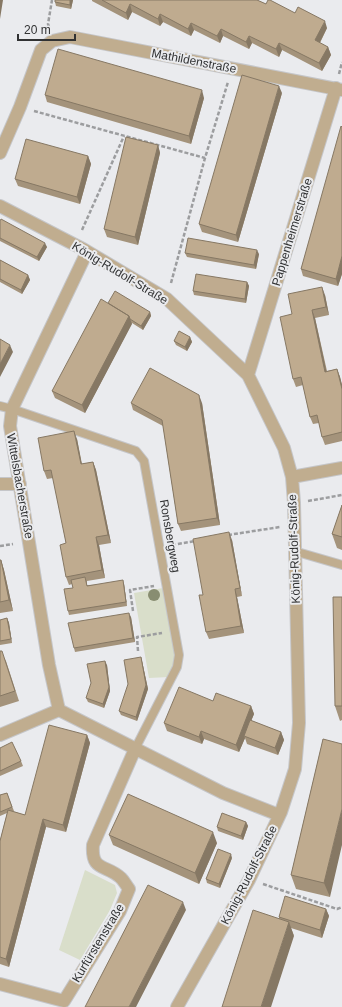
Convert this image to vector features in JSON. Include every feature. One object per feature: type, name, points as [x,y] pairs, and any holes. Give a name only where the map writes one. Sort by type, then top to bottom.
[{"type":"street","name":"Mathildenstraße","points":[[52,41],[70,36],[339,89]]},
{"type":"street","points":[[0,153],[20,107],[41,50],[52,41]]},
{"type":"street","name":"Pappenheimerstraße","points":[[248,375],[339,89]]},
{"type":"street","name":"König-Rudolf-Straße","points":[[0,206],[87,252],[167,299],[248,375],[284,448],[292,477],[294,503],[299,723],[295,769],[279,815],[249,880],[177,1007]]},
{"type":"street","name":"Wittelsbacherstraße","points":[[59,710],[49,666],[10,426],[12,409],[87,252]]},
{"type":"street","points":[[292,477],[342,468]]},
{"type":"street","points":[[0,484],[20,484]]},
{"type":"street","points":[[0,735],[59,710],[223,793],[279,815]]},
{"type":"street","name":"Kurfürstenstraße","points":[[0,984],[64,1001],[120,912],[129,889],[120,878],[96,863],[92,856],[93,844],[135,749]]},
{"type":"lane","name":"Ronsbergweg","points":[[0,406],[136,451],[144,461],[179,655],[177,667],[135,749]]},
{"type":"lane","points":[[294,550],[342,565]]},
{"type":"path","points":[[52,0],[48,24],[52,41]]},
{"type":"path","points":[[167,299],[205,158],[232,68]]},
{"type":"path","points":[[20,107],[205,158]]},
{"type":"path","points":[[75,246],[124,136]]},
{"type":"path","points":[[294,503],[342,495]]},
{"type":"path","points":[[228,535],[294,524]]},
{"type":"path","points":[[160,547],[198,540]]},
{"type":"path","points":[[133,611],[130,590],[167,584]]},
{"type":"path","points":[[138,651],[137,637],[174,632]]},
{"type":"path","points":[[249,880],[337,909],[342,907]]},
{"type":"green space","points":[[163,588],[175,656],[174,665],[169,677],[149,678],[134,593]]},
{"type":"green space","points":[[85,870],[115,885],[117,893],[110,910],[80,960],[59,950]]},
{"type":"building","points":[[55,0],[70,0],[70,5],[55,2]]},
{"type":"building","points":[[102,0],[257,0],[266,4],[268,0],[270,0],[295,13],[298,7],[325,21],[315,40],[328,47],[319,63],[279,43],[276,49],[249,36],[246,42],[221,29],[217,36],[191,23],[188,29],[160,14],[158,19],[130,4],[126,13]]},
{"type":"building","points":[[58,49],[202,90],[189,136],[45,95]]},
{"type":"building","points":[[242,75],[279,86],[236,235],[199,224]]},
{"type":"building","points":[[341,126],[342,256],[336,279],[301,269]]},
{"type":"building","points":[[126,137],[158,145],[135,237],[104,229]]},
{"type":"building","points":[[26,139],[88,156],[77,197],[15,179]]},
{"type":"building","points":[[1,219],[45,243],[37,257],[0,238]]},
{"type":"building","points":[[188,238],[257,250],[254,265],[185,253]]},
{"type":"building","points":[[0,260],[28,275],[21,290],[0,279]]},
{"type":"building","points":[[196,274],[247,282],[245,299],[193,291]]},
{"type":"building","points":[[322,287],[326,307],[312,310],[325,372],[337,369],[342,389],[342,432],[322,437],[317,415],[310,417],[301,377],[293,379],[280,317],[292,314],[288,294]]},
{"type":"building","points":[[115,291],[150,312],[141,326],[130,319],[129,316],[108,303]]},
{"type":"building","points":[[101,299],[129,316],[82,405],[52,391]]},
{"type":"building","points":[[179,331],[190,337],[185,347],[174,341]]},
{"type":"building","points":[[0,339],[10,345],[0,364]]},
{"type":"building","points":[[150,368],[199,395],[217,518],[178,524],[162,420],[131,403]]},
{"type":"building","points":[[74,431],[81,464],[93,462],[108,535],[96,537],[102,570],[66,577],[60,545],[66,543],[51,470],[44,471],[38,438]]},
{"type":"building","points":[[342,505],[342,537],[332,534]]},
{"type":"building","points":[[229,532],[240,588],[235,589],[241,626],[206,632],[199,595],[203,595],[193,539]]},
{"type":"building","points":[[0,560],[9,600],[0,602]]},
{"type":"building","points":[[85,577],[87,586],[123,580],[126,602],[68,611],[64,589],[73,588],[71,580]]},
{"type":"building","points":[[333,597],[342,597],[342,706],[335,706]]},
{"type":"building","points":[[129,613],[133,638],[74,648],[68,623]]},
{"type":"building","points":[[7,618],[11,639],[0,641],[0,620]]},
{"type":"building","points":[[0,651],[2,651],[15,691],[0,696]]},
{"type":"building","points":[[141,657],[146,685],[136,717],[119,711],[128,684],[124,660]]},
{"type":"building","points":[[105,661],[109,687],[103,704],[86,698],[91,683],[87,664]]},
{"type":"building","points":[[179,687],[213,701],[216,693],[251,706],[236,745],[201,731],[199,737],[164,723]]},
{"type":"building","points":[[250,720],[281,732],[275,748],[244,736]]},
{"type":"building","points":[[49,725],[87,735],[63,825],[43,819],[6,959],[0,957],[0,841],[8,810],[25,815]]},
{"type":"building","points":[[323,739],[342,744],[342,809],[324,883],[291,875]]},
{"type":"building","points":[[12,742],[21,761],[0,771],[0,748]]},
{"type":"building","points":[[7,793],[12,807],[0,812],[0,795]]},
{"type":"building","points":[[128,794],[213,832],[195,873],[109,835]]},
{"type":"building","points":[[222,813],[246,822],[241,836],[217,827]]},
{"type":"building","points":[[218,849],[231,854],[219,884],[206,879]]},
{"type":"building","points":[[148,885],[183,902],[129,1007],[85,1007]]},
{"type":"building","points":[[285,896],[326,909],[320,930],[279,917]]},
{"type":"building","points":[[253,910],[289,922],[261,1007],[222,1007]]}]
